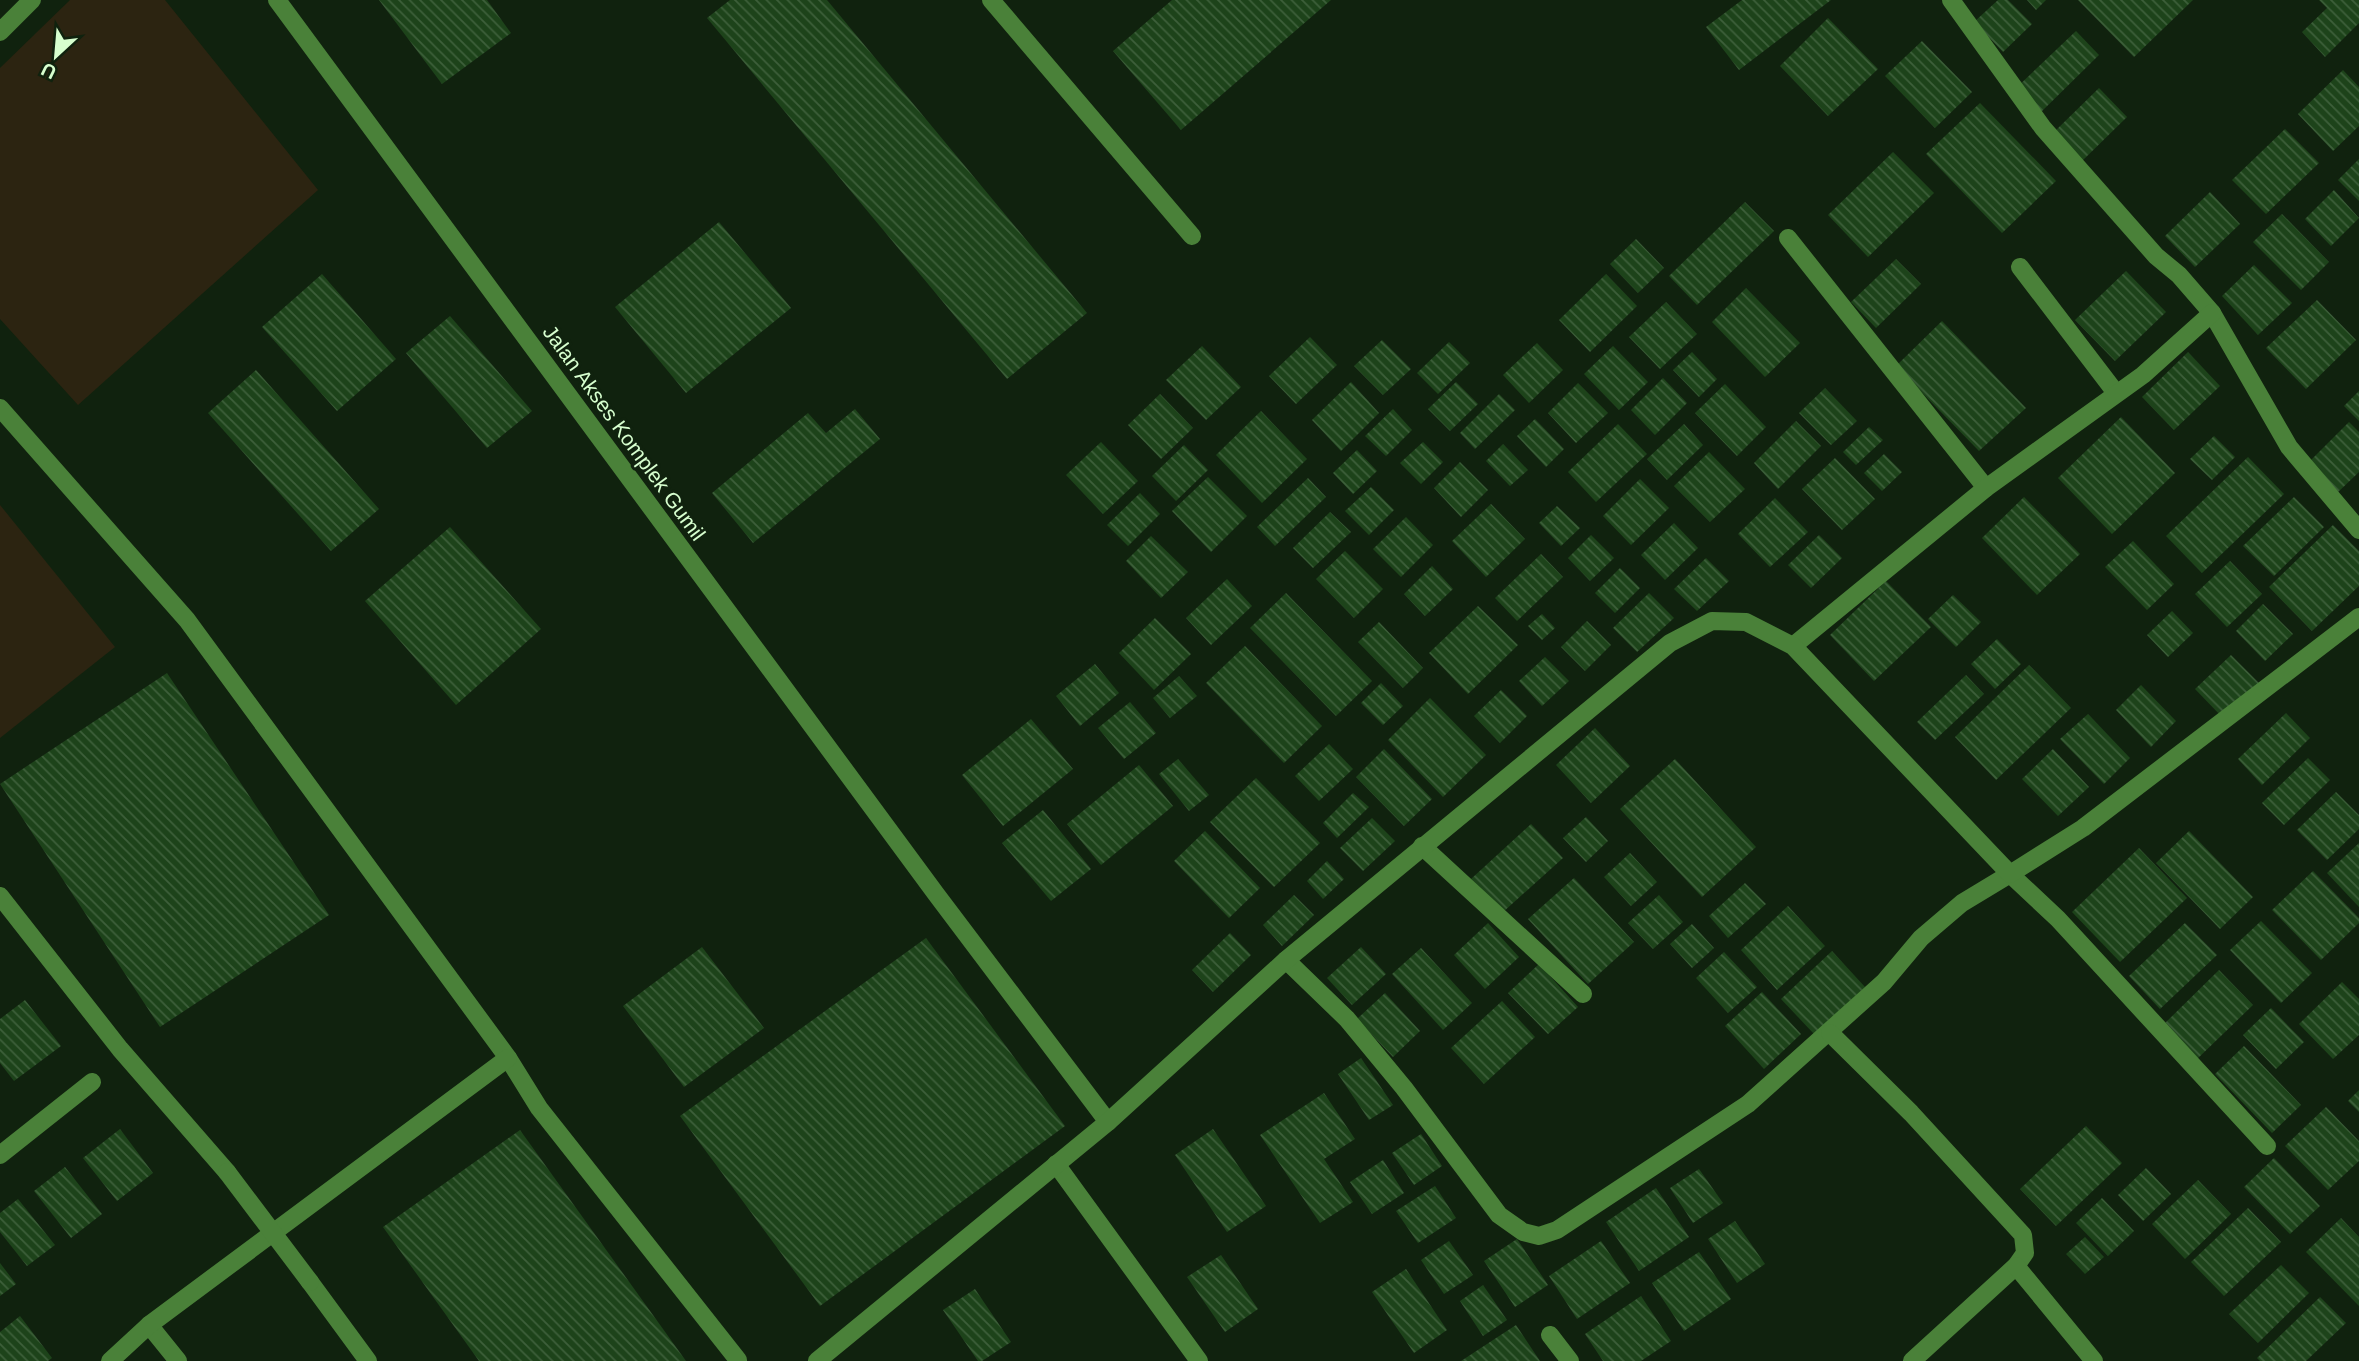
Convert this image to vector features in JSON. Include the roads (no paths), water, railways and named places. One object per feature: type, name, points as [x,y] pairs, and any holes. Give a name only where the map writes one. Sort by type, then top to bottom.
[{"type":"street","points":[[0,32],[32,0]]},
{"type":"street","name":"Jalan Akses Komplek Gumil","points":[[276,0],[936,894],[1108,1122]]},
{"type":"street","points":[[991,0],[1192,236]]},
{"type":"street","points":[[1951,0],[2043,128],[2156,256],[2179,275],[2212,313],[2289,447],[2359,530]]},
{"type":"street","points":[[1788,238],[1986,488]]},
{"type":"street","points":[[2021,267],[2116,393]]},
{"type":"street","points":[[1793,646],[1986,488],[2143,375],[2212,313]]},
{"type":"street","points":[[0,408],[187,620],[508,1058],[538,1108],[738,1360]]},
{"type":"street","points":[[1286,960],[1347,1019],[1404,1088],[1499,1215],[1523,1232],[1539,1236],[1557,1230],[1748,1104],[1830,1033],[1884,982],[1921,938],[1962,903],[2083,828],[2359,617]]},
{"type":"street","points":[[817,1361],[1108,1122],[1286,960],[1422,846],[1670,643],[1712,621],[1746,622],[1793,646],[2010,874],[2058,919],[2267,1146]]},
{"type":"street","points":[[1422,846],[1583,995]]},
{"type":"street","points":[[0,896],[120,1049],[227,1172],[368,1361]]},
{"type":"street","points":[[1830,1033],[1911,1113],[2023,1235],[2025,1253],[2016,1266],[1912,1361]]},
{"type":"street","points":[[110,1361],[149,1325],[508,1058]]},
{"type":"street","points":[[0,1155],[92,1082]]},
{"type":"street","points":[[1056,1164],[1199,1361]]},
{"type":"street","points":[[2016,1266],[2094,1361]]},
{"type":"street","points":[[149,1325],[178,1361]]},
{"type":"street","points":[[1550,1335],[1570,1361]]}]
